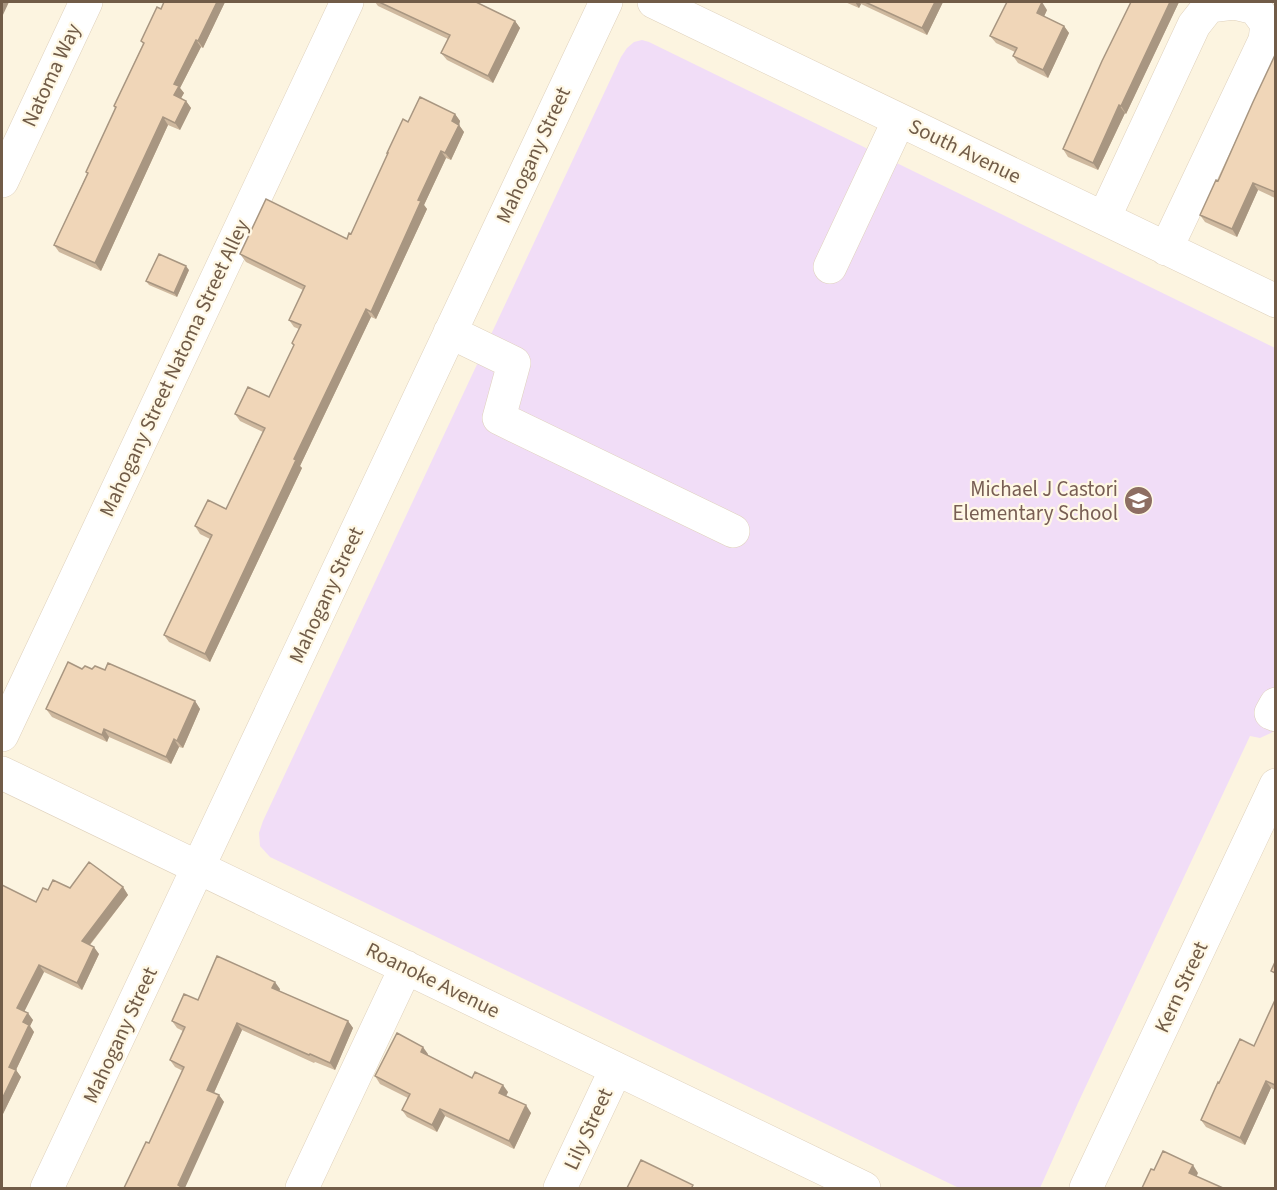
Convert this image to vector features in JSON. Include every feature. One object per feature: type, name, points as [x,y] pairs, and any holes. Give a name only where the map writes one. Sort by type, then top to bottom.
[{"type":"street","name":"Natoma Way","points":[[2,181],[86,2]]},
{"type":"street","name":"Mahogany Street Natoma Street Alley","points":[[2,735],[347,2]]},
{"type":"street","name":"Mahogany Street","points":[[47,1188],[606,2]]},
{"type":"street","name":"South Avenue","points":[[654,2],[1275,301]]},
{"type":"street","points":[[1104,218],[1194,25],[1209,6],[1234,3],[1255,8],[1267,24],[1264,40],[1166,249]]},
{"type":"street","points":[[830,267],[899,120]]},
{"type":"street","points":[[450,332],[513,363],[500,418],[733,531]]},
{"type":"street","points":[[1275,704],[1271,712],[1275,715]]},
{"type":"street","name":"Roanoke Avenue","points":[[2,773],[616,1069],[826,1180],[864,1188]]},
{"type":"street","name":"Kern Street","points":[[1086,1188],[1275,785]]},
{"type":"street","points":[[302,1188],[406,967]]},
{"type":"street","name":"Lily Street","points":[[560,1188],[616,1069]]},
{"type":"shaded area","points":[[642,40],[1275,348],[1275,731],[1260,738],[1250,736],[1040,1188],[959,1188],[270,857],[260,846],[259,833],[263,821],[621,57],[634,42]]},
{"type":"building","points":[[164,2],[217,2],[174,84],[179,86],[174,95],[186,101],[175,123],[163,117],[95,263],[54,245],[144,43],[141,41],[157,7],[161,9]]},
{"type":"building","points":[[379,2],[476,2],[515,21],[488,76],[441,53],[450,35]]},
{"type":"building","points":[[865,2],[935,2],[922,28]]},
{"type":"building","points":[[1007,2],[1042,2],[1037,13],[1064,26],[1043,70],[1013,56],[1017,48],[990,36]]},
{"type":"building","points":[[1131,2],[1170,2],[1093,163],[1063,149]]},
{"type":"building","points":[[1275,55],[1275,192],[1253,183],[1232,229],[1200,215],[1216,180],[1218,181]]},
{"type":"building","points":[[420,97],[455,114],[452,121],[459,125],[445,153],[441,151],[371,312],[366,309],[294,459],[296,460],[205,654],[164,635],[212,535],[195,526],[208,500],[226,509],[265,428],[235,414],[248,387],[269,397],[301,325],[289,320],[305,286],[240,254],[266,199],[347,239],[403,119],[408,122]]},
{"type":"building","points":[[159,254],[186,266],[174,293],[146,281]]},
{"type":"building","points":[[68,662],[82,669],[85,666],[92,669],[95,666],[105,670],[108,663],[195,701],[177,741],[174,739],[166,757],[104,729],[102,735],[46,709]]},
{"type":"building","points":[[89,862],[123,887],[82,941],[94,947],[77,983],[39,965],[17,1008],[28,1013],[23,1022],[29,1025],[9,1067],[16,1070],[2,1099],[2,885],[36,902],[43,888],[48,890],[53,880],[70,888]]},
{"type":"building","points":[[217,956],[275,982],[272,988],[348,1021],[330,1063],[237,1023],[207,1090],[219,1095],[178,1185],[183,1188],[124,1188],[146,1142],[149,1143],[184,1067],[170,1060],[185,1027],[172,1021],[184,994],[198,1000]]},
{"type":"building","points":[[1275,1000],[1275,1085],[1266,1081],[1240,1138],[1201,1120],[1240,1039],[1254,1046]]},
{"type":"building","points":[[397,1033],[423,1047],[421,1052],[472,1078],[475,1072],[503,1085],[499,1093],[526,1105],[509,1141],[440,1109],[432,1125],[402,1110],[410,1094],[375,1076]]},
{"type":"building","points":[[1163,1151],[1193,1165],[1189,1173],[1223,1188],[1142,1188]]},
{"type":"building","points":[[641,1160],[693,1185],[692,1187],[695,1188],[627,1188]]},
{"type":"place","name":"Michael J Castori Elementary School","points":[[1139,501]]}]
